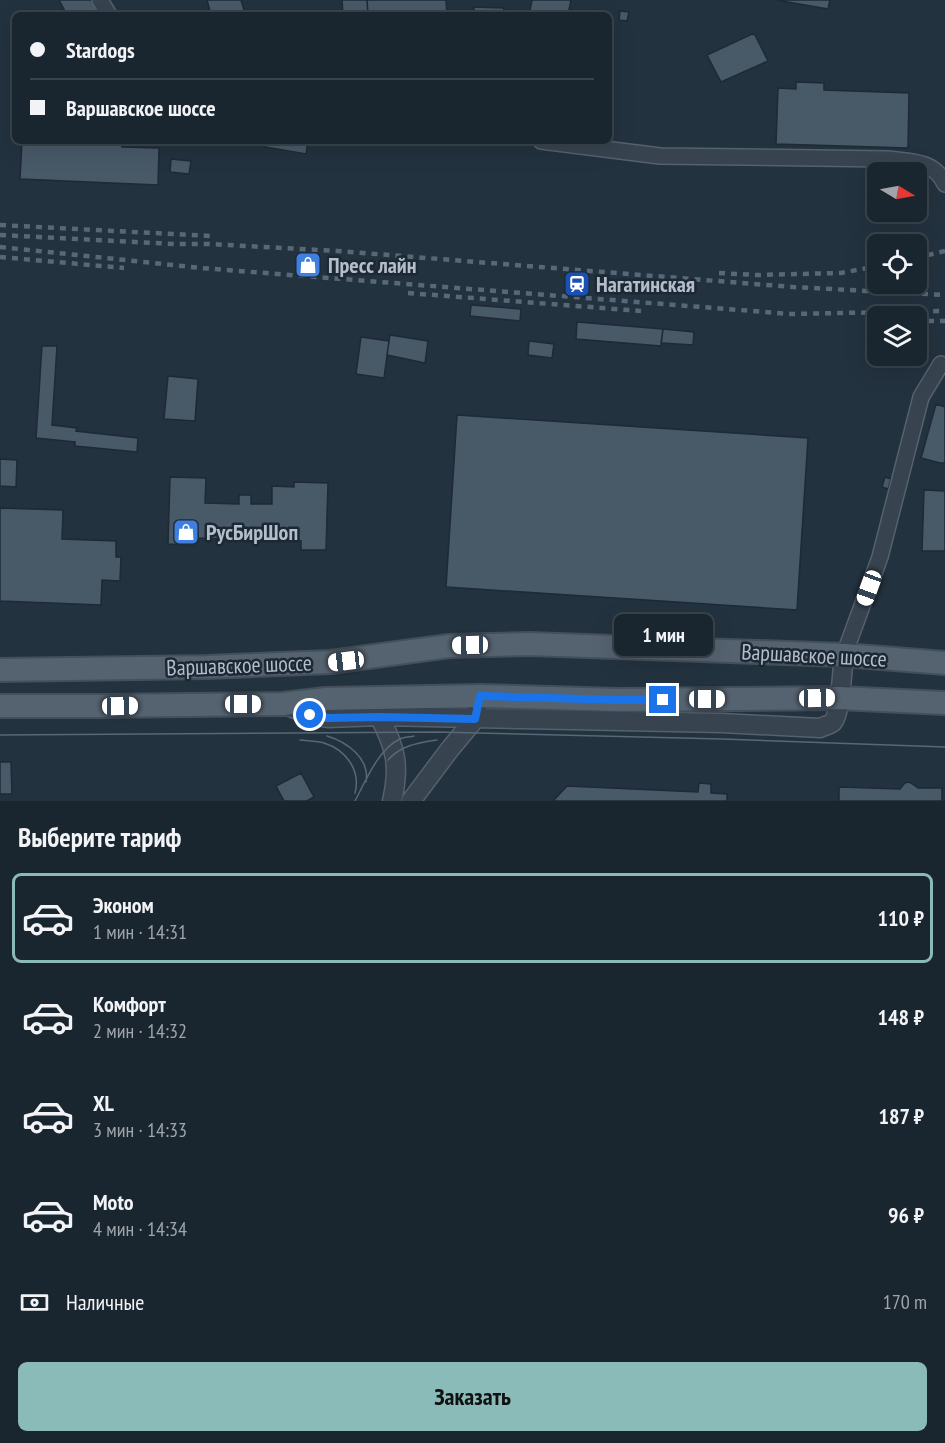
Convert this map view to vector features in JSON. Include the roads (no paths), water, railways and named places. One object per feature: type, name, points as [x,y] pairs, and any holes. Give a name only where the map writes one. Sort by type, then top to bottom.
[{"type":"main road","name":"Варшавское шоссе","points":[[0,670],[207,667],[331,662],[449,646],[530,644],[844,655],[945,663]]},
{"type":"main road","name":"Варшавское шоссе","points":[[0,706],[283,704],[327,699],[480,696],[619,700],[839,698],[945,703]]},
{"type":"street","points":[[565,144],[660,156],[888,159],[924,164],[936,170],[945,184]]},
{"type":"street","points":[[283,704],[319,717],[722,723],[820,728],[831,724],[836,716],[844,655],[880,557],[921,397],[941,363]]},
{"type":"street","points":[[411,801],[475,719],[480,696]]},
{"type":"street","points":[[379,717],[391,739],[395,753],[395,788],[392,801]]},
{"type":"tram line","points":[[0,735],[437,732],[945,747]]},
{"type":"tram line","points":[[327,736],[342,742],[356,752],[364,766],[366,782]]},
{"type":"tram line","points":[[355,801],[373,766],[392,743],[414,736]]},
{"type":"tram line","points":[[300,740],[324,743],[345,756],[356,776],[355,793]]},
{"type":"tram line","points":[[388,760],[404,748],[437,740]]},
{"type":"railway","points":[[0,225],[211,236]]},
{"type":"railway","points":[[0,235],[338,251],[793,287],[945,295]]},
{"type":"railway","points":[[0,247],[201,268],[791,314],[945,311]]},
{"type":"railway","points":[[927,255],[945,251]]},
{"type":"railway","points":[[0,257],[124,268]]},
{"type":"railway","points":[[719,273],[757,275],[841,273],[867,268]]},
{"type":"railway","points":[[408,293],[641,311]]},
{"type":"railway","points":[[927,321],[945,321]]},
{"type":"place","name":"Пресс лайн","points":[[308,265]]},
{"type":"place","name":"Нагатинская","points":[[577,284]]},
{"type":"place","name":"РусБирШоп","points":[[186,532]]}]
